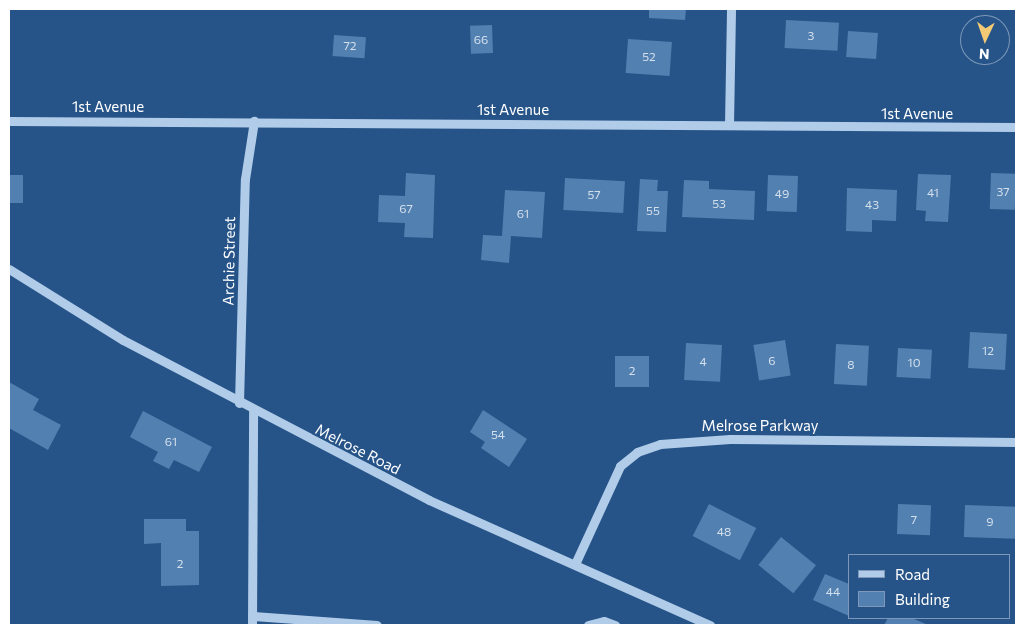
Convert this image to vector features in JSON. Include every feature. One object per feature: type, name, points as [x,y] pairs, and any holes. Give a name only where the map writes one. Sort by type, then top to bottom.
[{"type":"street","points":[[729,125],[732,9]]},
{"type":"street","name":"1st Avenue","points":[[9,121],[1016,127]]},
{"type":"street","name":"Archie Street","points":[[239,402],[245,179],[254,121]]},
{"type":"street","name":"Melrose Road","points":[[9,269],[123,340],[253,411],[429,500],[710,625]]},
{"type":"street","points":[[253,411],[252,621],[377,625]]},
{"type":"street","name":"Melrose Parkway","points":[[574,564],[620,466],[637,452],[660,444],[730,439],[1016,442]]},
{"type":"street","points":[[588,625],[604,621],[614,625]]},
{"type":"building","points":[[649,9],[686,9],[685,20],[649,18]]},
{"type":"building","points":[[786,20],[839,23],[837,51],[785,48]]},
{"type":"building","points":[[492,25],[493,53],[471,54],[470,26]]},
{"type":"building","points":[[848,31],[878,33],[876,59],[846,57]]},
{"type":"building","points":[[334,35],[366,37],[364,58],[333,56]]},
{"type":"building","points":[[628,39],[672,42],[670,76],[626,73]]},
{"type":"building","points":[[406,173],[435,175],[433,238],[404,237],[405,223],[378,222],[379,195],[405,196]]},
{"type":"building","points":[[991,173],[1016,174],[1015,210],[990,209]]},
{"type":"building","points":[[918,174],[951,175],[948,222],[925,221],[926,211],[916,210]]},
{"type":"building","points":[[9,175],[23,175],[23,203],[9,203]]},
{"type":"building","points":[[768,175],[798,176],[797,212],[767,211]]},
{"type":"building","points":[[565,178],[625,181],[623,213],[563,210]]},
{"type":"building","points":[[640,179],[658,180],[657,191],[668,191],[666,232],[637,231]]},
{"type":"building","points":[[684,180],[709,181],[709,189],[755,191],[754,220],[682,217]]},
{"type":"building","points":[[847,188],[897,190],[896,221],[872,220],[872,232],[846,231]]},
{"type":"building","points":[[505,190],[545,192],[542,238],[511,236],[509,263],[481,260],[483,235],[502,236]]},
{"type":"building","points":[[970,332],[1007,334],[1005,370],[968,368]]},
{"type":"building","points":[[785,340],[791,376],[759,381],[753,345]]},
{"type":"building","points":[[686,343],[722,345],[720,382],[684,380]]},
{"type":"building","points":[[836,344],[869,346],[867,386],[834,384]]},
{"type":"building","points":[[898,348],[932,350],[930,379],[896,377]]},
{"type":"building","points":[[615,356],[649,356],[649,387],[615,387]]},
{"type":"building","points":[[9,382],[39,399],[33,410],[61,425],[48,450],[9,428]]},
{"type":"building","points":[[483,410],[527,439],[509,467],[481,448],[485,442],[470,432]]},
{"type":"building","points":[[143,411],[212,447],[199,472],[174,460],[169,469],[153,461],[158,452],[130,437]]},
{"type":"building","points":[[709,504],[756,528],[740,560],[693,536]]},
{"type":"building","points":[[898,504],[931,505],[930,535],[897,534]]},
{"type":"building","points":[[965,505],[1016,507],[1015,539],[964,537]]},
{"type":"building","points":[[144,519],[186,519],[186,531],[199,531],[199,585],[161,586],[161,543],[144,544]]},
{"type":"building","points":[[781,537],[816,565],[793,593],[758,565]]},
{"type":"building","points":[[825,574],[848,584],[848,616],[813,600]]},
{"type":"building","points":[[887,619],[914,619],[928,625],[884,625]]}]
